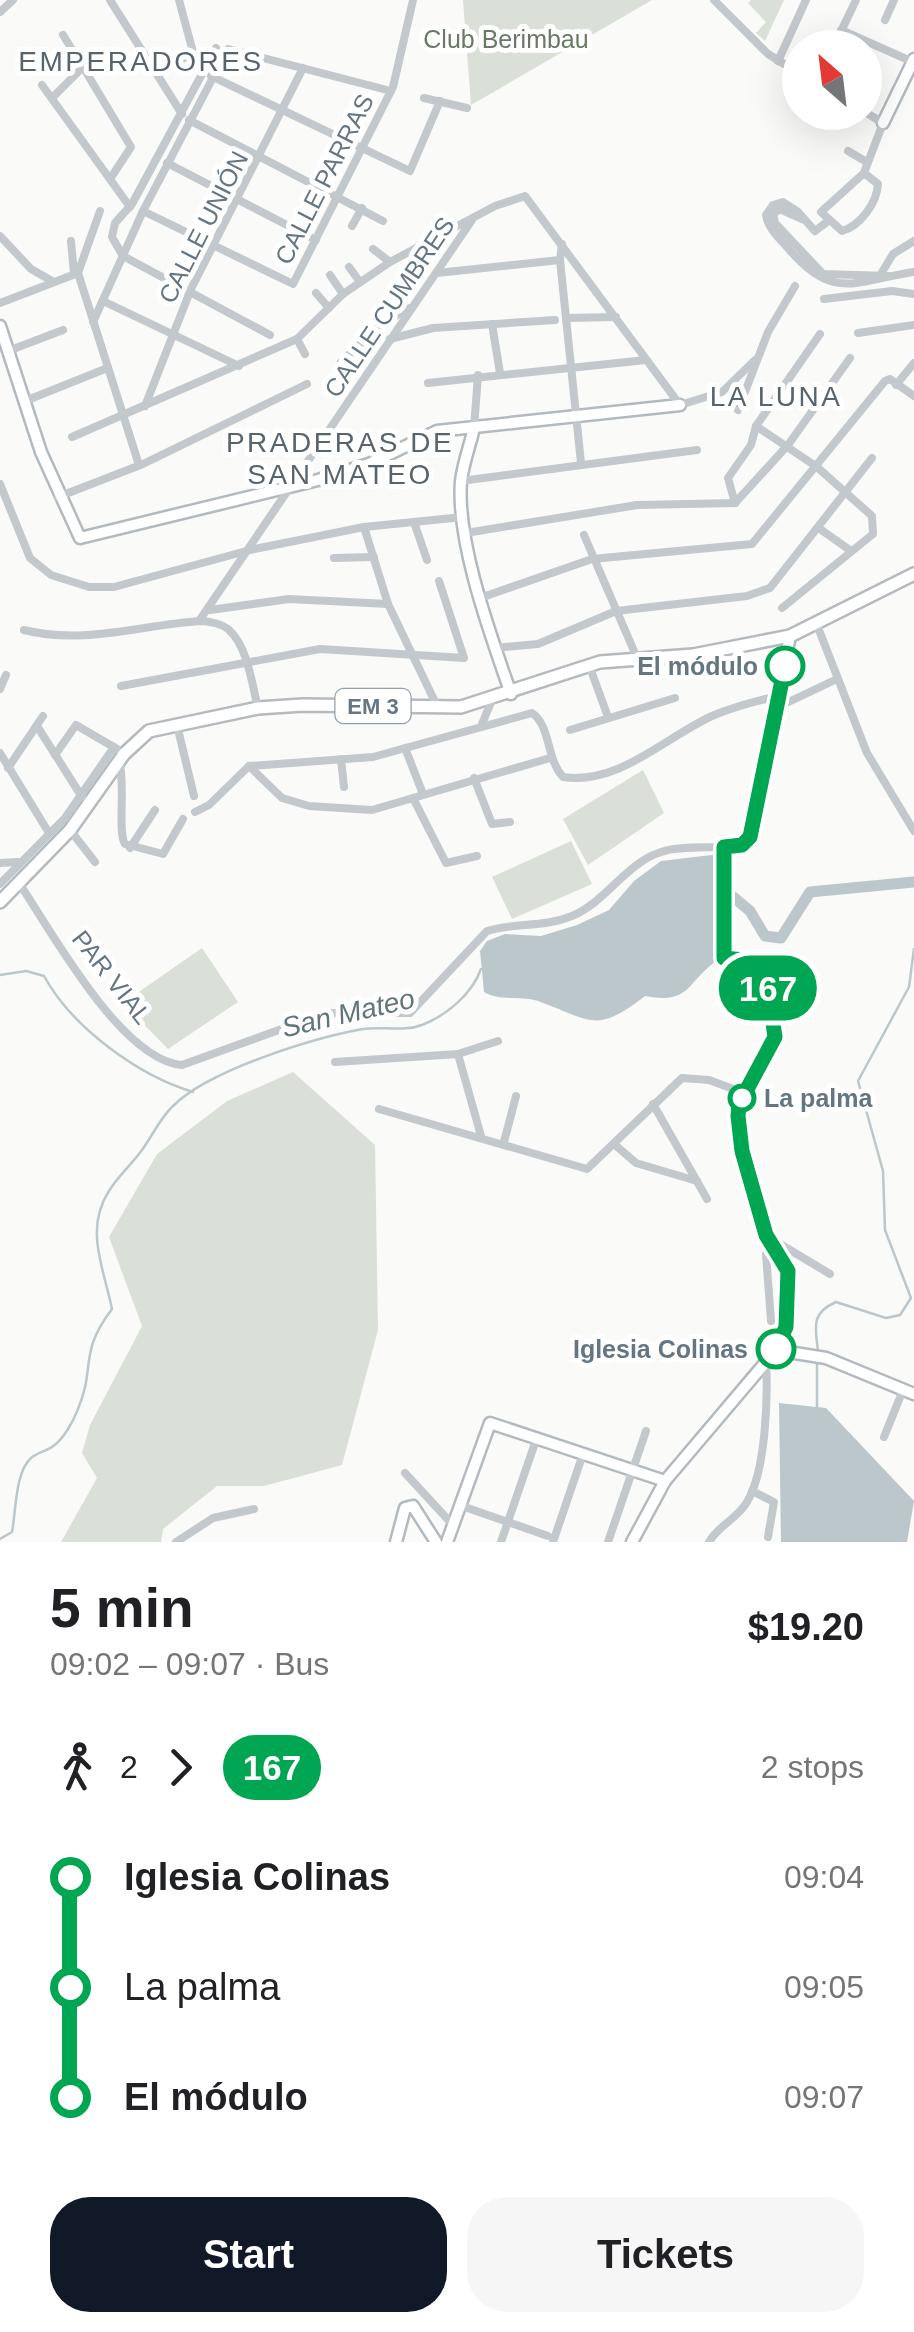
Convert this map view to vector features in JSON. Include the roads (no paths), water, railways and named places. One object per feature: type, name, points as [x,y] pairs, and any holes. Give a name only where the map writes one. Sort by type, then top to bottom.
[{"type":"main road","name":"EM 3","points":[[0,902],[70,830],[119,754],[149,731],[258,708],[438,708],[492,700],[589,665],[692,655],[790,636],[914,574]]},
{"type":"street","points":[[0,12],[13,0]]},
{"type":"street","points":[[110,0],[186,117],[383,221]]},
{"type":"street","points":[[158,74],[192,52],[179,0]]},
{"type":"street","name":"CALLE PARRAS","points":[[215,244],[291,284],[391,92],[402,63],[414,0]]},
{"type":"street","points":[[778,61],[806,0]]},
{"type":"street","points":[[842,30],[856,0]]},
{"type":"street","points":[[885,20],[894,0]]},
{"type":"street","points":[[716,1],[782,63]]},
{"type":"street","points":[[63,35],[131,147],[110,179]]},
{"type":"street","points":[[882,47],[913,60],[865,161],[864,173],[823,215],[814,232],[780,208],[773,214],[775,223],[814,268],[835,278],[914,272]]},
{"type":"street","points":[[220,50],[232,49],[391,92]]},
{"type":"street","points":[[220,50],[211,76],[112,230],[114,245],[123,256],[270,334]]},
{"type":"street","points":[[93,322],[220,50]]},
{"type":"street","points":[[52,98],[83,67]]},
{"type":"street","name":"CALLE UNIÓN","points":[[145,406],[191,290],[304,68]]},
{"type":"street","points":[[211,76],[410,171],[440,102]]},
{"type":"street","points":[[42,85],[130,207]]},
{"type":"street","points":[[424,98],[467,108]]},
{"type":"street","points":[[848,151],[865,161]]},
{"type":"street","points":[[167,163],[316,240]]},
{"type":"street","points":[[823,215],[842,232],[860,220],[879,189],[864,173]]},
{"type":"street","points":[[72,437],[297,339],[343,294],[390,262],[474,216],[525,196],[680,405]]},
{"type":"street","points":[[352,226],[362,208]]},
{"type":"street","points":[[76,274],[100,210]]},
{"type":"street","points":[[143,210],[215,244]]},
{"type":"street","points":[[804,222],[823,215]]},
{"type":"street","name":"CALLE CUMBRES","points":[[200,622],[474,216]]},
{"type":"street","points":[[0,236],[31,268],[53,282]]},
{"type":"street","points":[[71,241],[76,274],[139,465]]},
{"type":"street","points":[[882,277],[893,254],[914,241]]},
{"type":"street","points":[[562,244],[560,260],[581,464]]},
{"type":"street","points":[[373,249],[390,262]]},
{"type":"street","points":[[437,273],[560,260]]},
{"type":"street","points":[[349,266],[360,282]]},
{"type":"street","points":[[0,303],[76,274]]},
{"type":"street","points":[[330,275],[343,294]]},
{"type":"street","points":[[738,410],[755,360],[795,286]]},
{"type":"street","points":[[824,300],[892,291],[914,294]]},
{"type":"street","points":[[316,293],[328,308]]},
{"type":"street","points":[[103,301],[238,366]]},
{"type":"street","points":[[340,362],[384,323],[414,306]]},
{"type":"street","points":[[566,318],[616,317]]},
{"type":"street","points":[[390,339],[432,328],[555,320]]},
{"type":"street","points":[[492,324],[500,373]]},
{"type":"street","points":[[858,333],[914,325]]},
{"type":"street","points":[[0,326],[58,497],[80,538],[174,512],[291,488],[369,464],[438,431],[680,405],[722,392],[755,360]]},
{"type":"street","points":[[8,351],[63,330]]},
{"type":"street","points":[[735,503],[728,478],[751,445],[756,426],[820,334]]},
{"type":"street","points":[[297,339],[305,354]]},
{"type":"street","points":[[466,532],[637,505],[735,503],[788,445],[850,358]]},
{"type":"street","points":[[428,383],[646,360]]},
{"type":"street","points":[[480,598],[592,559],[752,544],[892,382],[914,364]]},
{"type":"street","points":[[24,401],[105,369]]},
{"type":"street","points":[[478,375],[474,428],[461,481],[463,516],[480,598],[511,694]]},
{"type":"street","points":[[892,382],[914,396]]},
{"type":"street","points":[[58,497],[139,465],[307,384]]},
{"type":"street","points":[[756,426],[817,467],[872,516],[873,534],[782,608]]},
{"type":"street","points":[[461,481],[697,450]]},
{"type":"street","points":[[495,648],[538,644],[616,611],[747,596],[770,588],[872,458]]},
{"type":"street","points":[[0,484],[30,558],[51,576],[114,587],[250,550],[364,526],[463,516]]},
{"type":"street","points":[[414,522],[427,560]]},
{"type":"street","points":[[364,526],[388,604],[438,708]]},
{"type":"street","points":[[820,528],[851,551]]},
{"type":"street","points":[[584,535],[636,658]]},
{"type":"street","points":[[334,558],[374,556]]},
{"type":"street","points":[[122,686],[320,649],[464,658],[439,580]]},
{"type":"street","points":[[210,610],[289,599],[388,604]]},
{"type":"street","points":[[24,630],[45,636],[107,634],[200,622],[230,630],[247,663],[258,708]]},
{"type":"street","points":[[816,625],[867,753],[914,831]]},
{"type":"street","points":[[632,1542],[665,1481],[776,1350],[786,1327],[790,1289],[783,1259],[768,1240],[742,1151],[738,1110],[773,1044],[775,1028],[764,962],[727,960],[723,954],[724,847],[742,845],[750,837],[790,636]]},
{"type":"street","points":[[589,665],[608,718]]},
{"type":"street","points":[[0,689],[6,675]]},
{"type":"street","points":[[194,812],[208,805],[249,766],[341,760],[405,748],[482,724],[538,715],[550,758],[564,777],[599,776],[627,765],[711,717],[779,701],[837,680]]},
{"type":"street","points":[[570,730],[675,698]]},
{"type":"street","points":[[482,724],[492,700]]},
{"type":"street","points":[[4,765],[43,716]]},
{"type":"street","points":[[55,755],[74,725],[119,754]]},
{"type":"street","points":[[176,725],[194,796]]},
{"type":"street","points":[[37,726],[82,797]]},
{"type":"street","points":[[405,748],[418,796],[446,863],[478,856]]},
{"type":"street","points":[[0,752],[4,765],[49,833]]},
{"type":"street","points":[[0,884],[119,754]]},
{"type":"street","points":[[119,754],[125,805],[120,837],[130,848],[163,854],[183,819]]},
{"type":"street","points":[[249,766],[282,798],[310,806],[372,810],[550,758]]},
{"type":"street","points":[[341,760],[344,787]]},
{"type":"street","points":[[474,778],[492,824],[510,822]]},
{"type":"street","points":[[130,848],[155,810]]},
{"type":"street","points":[[70,830],[95,862]]},
{"type":"street","name":"PAR VIAL","points":[[18,883],[118,1022],[164,1064],[182,1065],[326,1013],[410,1013],[487,930],[530,928],[573,916],[593,906],[636,866],[662,852],[724,847]]},
{"type":"street","points":[[0,863],[21,860]]},
{"type":"street","points":[[335,1062],[458,1054],[498,1041]]},
{"type":"street","points":[[458,1054],[480,1136]]},
{"type":"street","points":[[379,1110],[504,1142],[586,1169],[675,1082],[691,1076],[744,1093]]},
{"type":"street","points":[[504,1142],[516,1096]]},
{"type":"street","points":[[653,1104],[706,1199]]},
{"type":"street","points":[[614,1144],[636,1163],[697,1180]]},
{"type":"street","points":[[768,1240],[830,1274]]},
{"type":"street","points":[[768,1240],[770,1321]]},
{"type":"street","points":[[776,1350],[826,1358],[908,1392],[884,1437]]},
{"type":"street","points":[[709,1542],[725,1521],[745,1506],[752,1491],[768,1399],[766,1360]]},
{"type":"street","points":[[451,1535],[486,1426],[493,1423],[665,1481]]},
{"type":"street","points":[[608,1542],[646,1430]]},
{"type":"street","points":[[501,1542],[537,1436]]},
{"type":"street","points":[[552,1539],[583,1454]]},
{"type":"street","points":[[406,1472],[451,1535]]},
{"type":"street","points":[[752,1491],[774,1502],[768,1537]]},
{"type":"street","points":[[459,1505],[565,1542]]},
{"type":"street","points":[[396,1542],[410,1506],[416,1508],[436,1542]]},
{"type":"street","points":[[183,1540],[214,1518],[254,1508]]},
{"type":"waterway","name":"San Mateo","points":[[720,886],[750,911],[765,936],[781,938],[810,892],[914,882]]},
{"type":"waterway","points":[[818,1351],[816,1321],[828,1306],[836,1302],[886,1318],[900,1315],[911,1298],[885,1230],[883,1171],[858,1081],[909,987],[914,949]]},
{"type":"waterway","name":"San Mateo","points":[[0,1539],[12,1532],[19,1482],[26,1464],[56,1444],[73,1419],[83,1394],[91,1349],[112,1309],[98,1249],[102,1205],[169,1110],[211,1080],[290,1048],[363,1029],[422,1025],[458,1003],[481,969]]},
{"type":"waterway","points":[[0,975],[26,971],[44,976],[71,1013],[108,1047],[150,1074],[193,1092]]},
{"type":"waterway","points":[[817,1359],[817,1407]]},
{"type":"place","name":"El módulo","points":[[785,666]]},
{"type":"place","name":"La palma","points":[[742,1098]]},
{"type":"place","name":"Iglesia Colinas","points":[[776,1349]]},
{"type":"district","name":"EMPERADORES","points":[[141,61]]},
{"type":"district","name":"LA LUNA","points":[[776,396]]},
{"type":"district","name":"PRADERAS DE SAN MATEO","points":[[340,458]]},
{"type":"park label","name":"Club Berimbau","points":[[506,39]]}]
